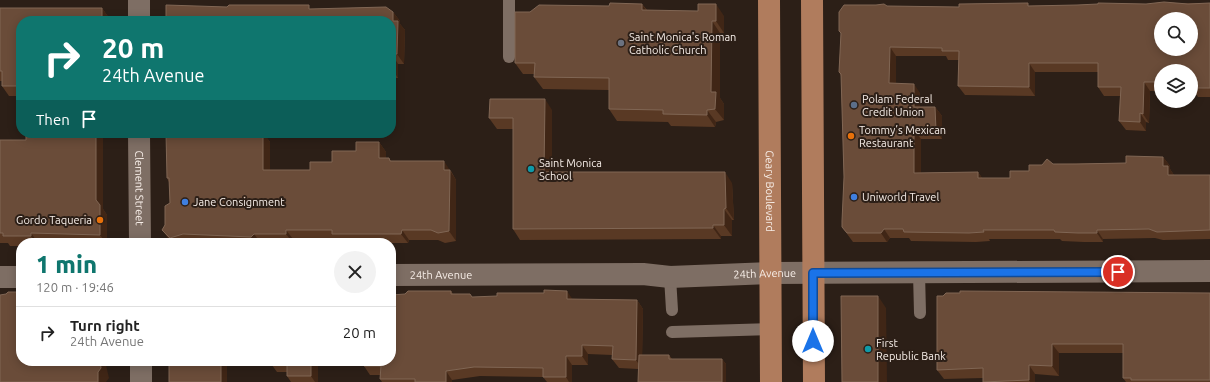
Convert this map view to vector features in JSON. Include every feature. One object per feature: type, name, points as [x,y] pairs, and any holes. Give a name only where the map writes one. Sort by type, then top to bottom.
[{"type":"main road","name":"Geary Boulevard","points":[[769,0],[771,382]]},
{"type":"main road","points":[[812,0],[814,382]]},
{"type":"street","points":[[139,0],[139,16]]},
{"type":"street","name":"Clement Street","points":[[139,138],[140,238]]},
{"type":"street","name":"24th Avenue","points":[[396,275],[643,274],[670,277],[770,273],[1210,271]]},
{"type":"street","points":[[0,277],[16,277]]},
{"type":"street","points":[[141,366],[141,382]]},
{"type":"lane","points":[[509,0],[510,57]]},
{"type":"lane","points":[[919,272],[920,313]]},
{"type":"lane","points":[[670,277],[672,310]]},
{"type":"lane","points":[[672,332],[771,329]]},
{"type":"building","name":"Saint Monica's Roman Catholic Church","points":[[610,3],[642,4],[642,10],[698,11],[698,4],[716,4],[716,21],[712,21],[711,92],[716,92],[715,109],[707,110],[707,115],[663,114],[663,110],[609,109],[609,78],[534,77],[535,63],[515,63],[515,12],[530,12],[539,5],[609,6]]},
{"type":"building","points":[[1028,3],[1028,6],[1098,3],[1210,3],[1210,88],[1198,88],[1198,64],[1154,64],[1154,82],[1144,82],[1143,114],[1140,113],[1140,122],[1119,121],[1121,87],[1098,87],[1098,63],[1029,63],[1029,87],[958,86],[959,51],[942,51],[942,48],[890,47],[889,83],[914,84],[914,107],[935,107],[936,130],[914,130],[914,173],[978,172],[978,178],[1010,178],[1010,171],[1029,171],[1029,165],[1042,165],[1047,159],[1053,164],[1076,164],[1126,163],[1126,156],[1163,157],[1163,166],[1168,166],[1168,175],[1210,175],[1210,230],[1157,232],[1149,229],[1097,230],[1097,233],[1078,233],[1055,232],[1054,230],[983,230],[984,232],[969,233],[904,232],[903,229],[884,229],[881,233],[847,233],[842,227],[844,177],[841,74],[839,72],[841,33],[839,31],[839,12],[844,5],[884,4],[887,6],[959,7],[959,4]]},
{"type":"building","points":[[166,5],[227,7],[229,5],[309,5],[309,9],[386,7],[393,12],[393,16],[166,16]]},
{"type":"building","points":[[0,8],[102,8],[102,16],[16,16],[16,86],[2,86],[2,71],[0,71]]},
{"type":"building","points":[[396,21],[398,21],[397,54]]},
{"type":"building","name":"Saint Monica School","points":[[490,99],[545,99],[544,172],[725,172],[726,208],[724,209],[724,225],[713,225],[713,228],[513,229],[513,118],[489,118]]},
{"type":"building","points":[[26,138],[96,138],[96,200],[100,205],[100,235],[31,233],[31,236],[3,236],[3,233],[0,233],[0,140],[26,140]]},
{"type":"building","points":[[166,138],[263,138],[263,170],[310,170],[310,162],[332,162],[332,151],[356,151],[356,142],[379,142],[379,158],[389,158],[390,161],[444,161],[444,170],[450,170],[449,231],[438,233],[431,230],[402,230],[401,234],[332,234],[332,230],[286,230],[286,234],[254,234],[251,237],[183,234],[170,238],[162,230],[165,225],[165,206],[170,203],[169,178],[167,178]]},
{"type":"building","points":[[544,290],[567,291],[567,299],[637,300],[636,360],[612,359],[613,346],[582,345],[582,356],[566,356],[566,377],[543,377],[543,368],[474,367],[446,371],[446,382],[415,382],[415,379],[380,379],[381,366],[396,366],[396,295],[405,294],[408,291],[451,291],[451,294],[470,294],[472,297],[497,296],[497,293],[544,293]]},
{"type":"building","points":[[960,291],[1210,293],[1210,380],[1131,380],[1131,378],[1123,378],[1123,344],[1052,344],[1052,366],[1029,365],[1029,380],[983,382],[983,368],[937,370],[937,296],[943,296],[946,293],[960,293]]},
{"type":"building","points":[[8,292],[16,292],[16,366],[101,366],[98,372],[98,382],[0,382],[0,295]]},
{"type":"building","name":"First Republic Bank","points":[[841,296],[878,296],[878,382],[842,382]]},
{"type":"building","points":[[639,355],[669,355],[669,359],[722,359],[722,382],[638,382]]},
{"type":"building","points":[[169,366],[221,366],[221,382],[169,382]]},
{"type":"building","points":[[287,366],[311,366],[311,376],[287,376]]},
{"type":"place","name":"Saint Monica's Roman Catholic Church","points":[[621,43]]},
{"type":"place","name":"Polam Federal Credit Union","points":[[854,105]]},
{"type":"place","name":"Tommy’s Mexican Restaurant","points":[[851,136]]},
{"type":"place","name":"Saint Monica School","points":[[531,169]]},
{"type":"place","name":"Uniworld Travel","points":[[854,197]]},
{"type":"place","name":"Jane Consignment","points":[[185,202]]},
{"type":"place","name":"Gordo Taqueria","points":[[100,220]]},
{"type":"place","name":"First Republic Bank","points":[[868,349]]},
{"type":"route","points":[[813,341],[813,273],[1118,272]]}]
